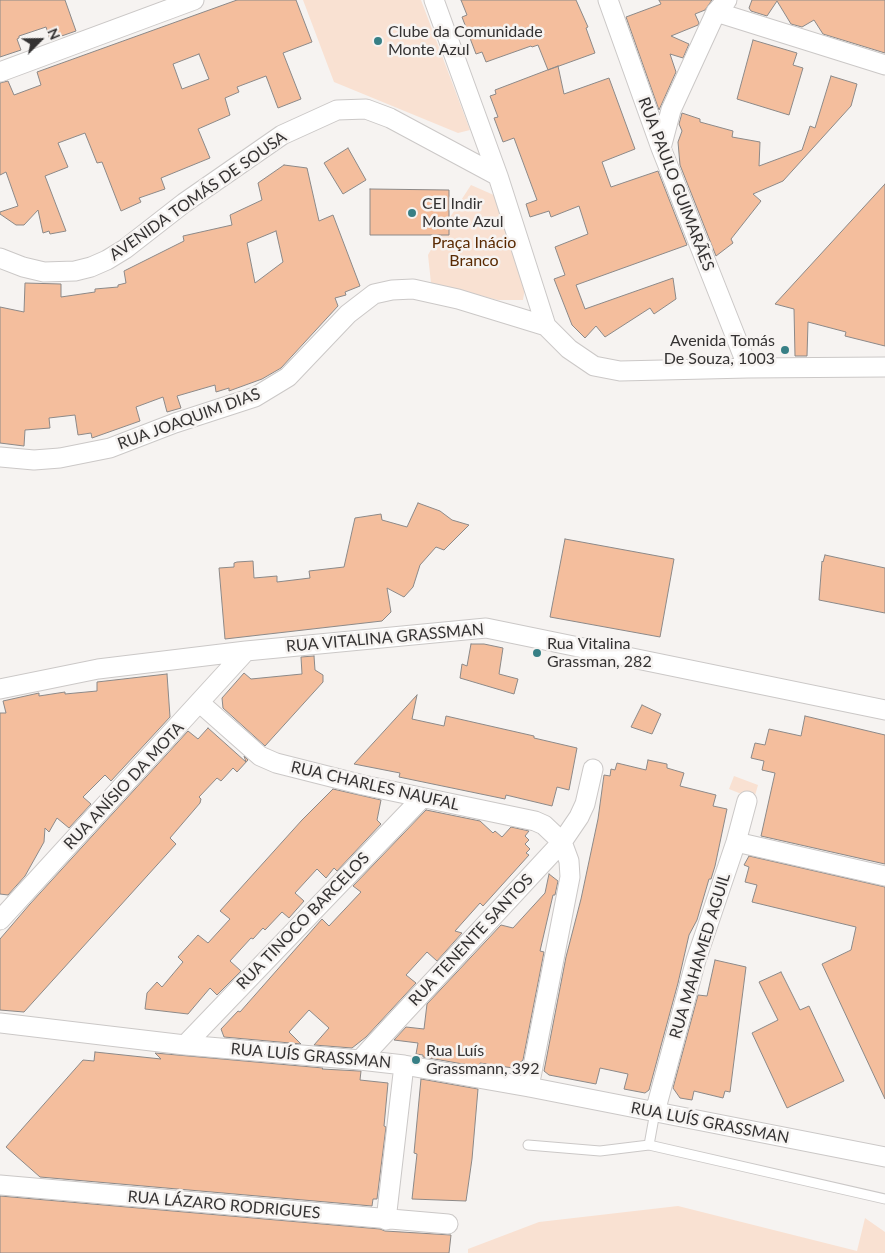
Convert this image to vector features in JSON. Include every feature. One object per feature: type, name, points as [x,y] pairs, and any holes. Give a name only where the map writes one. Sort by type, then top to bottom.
[{"type":"street","points":[[0,72],[194,0]]},
{"type":"street","points":[[434,0],[498,176],[546,326],[569,349],[594,366],[620,371],[885,367]]},
{"type":"street","name":"RUA PAULO GUIMARÃES","points":[[608,0],[661,148],[748,368]]},
{"type":"street","points":[[661,148],[671,110],[722,6],[885,65]]},
{"type":"street","name":"AVENIDA TOMÁS DE SOUSA","points":[[0,258],[23,267],[44,272],[75,271],[99,264],[125,249],[184,203],[282,134],[337,110],[366,110],[390,118],[498,176]]},
{"type":"street","name":"RUA JOAQUIM DIAS","points":[[0,457],[34,460],[60,458],[110,448],[176,423],[255,397],[288,377],[348,314],[374,294],[392,290],[413,289],[546,326]]},
{"type":"street","name":"RUA VITALINA GRASSMAN","points":[[0,689],[98,670],[246,651],[486,628],[885,710]]},
{"type":"street","name":"RUA ANÍSIO DA MOTA","points":[[0,920],[246,651]]},
{"type":"street","name":"RUA CHARLES NAUFAL","points":[[200,703],[260,756],[271,761],[363,785],[534,822],[544,825],[562,842]]},
{"type":"street","name":"RUA TENENTE SANTOS","points":[[360,1060],[562,842],[579,817],[585,804],[593,769]]},
{"type":"street","name":"RUA TINOCO BARCELOS","points":[[185,1045],[422,798]]},
{"type":"street","name":"RUA MAHAMED AGUIL","points":[[655,1112],[696,960],[736,842],[747,801]]},
{"type":"street","points":[[529,1087],[570,877],[569,861],[562,842]]},
{"type":"street","points":[[736,842],[885,876]]},
{"type":"street","name":"RUA LUÍS GRASSMAN","points":[[0,1023],[185,1045],[404,1065],[529,1087],[885,1157]]},
{"type":"street","points":[[386,1220],[404,1065]]},
{"type":"street","name":"RUA LÁZARO RODRIGUES","points":[[0,1185],[448,1224]]},
{"type":"lane","points":[[649,1145],[655,1112]]},
{"type":"lane","points":[[528,1145],[600,1151],[649,1145],[885,1199]]},
{"type":"green space","name":"Clube da Comunidade Monte Azul","points":[[303,0],[421,0],[470,130],[458,133],[334,82]]},
{"type":"green space","name":"Praça Inácio Branco","points":[[471,185],[496,196],[526,282],[523,300],[498,300],[431,283],[428,255]]},
{"type":"green space","points":[[734,776],[758,785],[754,799],[729,789]]},
{"type":"green space","points":[[678,1206],[857,1251],[865,1218],[885,1232],[885,1253],[468,1253],[468,1249],[539,1222]]},
{"type":"building","points":[[0,0],[65,0],[76,31],[50,40],[46,27],[19,36],[17,39],[21,50],[0,57]]},
{"type":"building","points":[[237,0],[296,0],[312,42],[283,53],[301,99],[278,108],[266,76],[237,87],[239,92],[225,98],[230,115],[198,129],[210,158],[161,178],[165,189],[139,198],[141,202],[121,211],[102,162],[97,163],[85,133],[58,143],[68,167],[45,176],[66,231],[50,234],[49,231],[43,233],[38,210],[24,225],[16,225],[0,214],[0,212],[18,206],[6,172],[0,175],[0,83],[8,81],[14,95],[41,85],[37,72]],"holes":[[[199,54],[209,79],[182,89],[173,64]]]},
{"type":"building","points":[[461,0],[576,0],[588,27],[586,28],[595,53],[548,70],[538,45],[486,62],[482,52],[476,54],[462,17],[467,15]]},
{"type":"building","points":[[659,0],[712,0],[705,10],[695,14],[698,25],[671,36],[689,44],[683,58],[670,54],[676,72],[659,110],[626,17],[661,4]]},
{"type":"building","points":[[752,0],[885,0],[885,53],[823,34],[814,20],[802,27],[791,24],[777,1],[767,16],[751,11],[749,8]]},
{"type":"building","points":[[753,40],[797,53],[793,65],[803,68],[789,115],[737,99]]},
{"type":"building","points":[[558,66],[564,94],[609,78],[635,149],[602,162],[611,187],[658,171],[687,245],[576,285],[585,309],[673,278],[676,299],[654,314],[650,308],[605,337],[596,326],[585,338],[572,325],[554,279],[565,275],[555,247],[588,234],[579,206],[551,217],[549,211],[530,217],[526,204],[537,200],[514,138],[503,142],[494,118],[498,117],[490,96],[496,94],[495,90]]},
{"type":"building","points":[[831,76],[857,84],[851,106],[783,181],[753,194],[761,201],[731,239],[733,243],[716,256],[680,165],[678,142],[682,131],[679,124],[682,113],[700,119],[700,122],[733,131],[732,137],[760,142],[759,166],[802,150],[810,126],[815,128]]},
{"type":"building","points":[[348,148],[366,180],[343,194],[324,163]]},
{"type":"building","points":[[284,165],[307,168],[319,221],[333,215],[360,286],[345,292],[346,295],[335,298],[338,306],[281,368],[262,379],[229,391],[229,388],[216,392],[215,385],[177,396],[181,408],[167,412],[163,397],[136,407],[140,421],[92,438],[91,433],[78,435],[75,415],[49,418],[50,428],[25,430],[24,446],[0,443],[0,307],[24,312],[25,283],[61,284],[61,297],[95,292],[95,289],[118,287],[118,285],[126,283],[124,271],[184,241],[183,236],[232,225],[230,215],[262,200],[258,183]],"holes":[[[276,231],[283,262],[255,283],[247,243]]]},
{"type":"building","points":[[885,184],[885,346],[845,336],[846,332],[808,322],[807,356],[795,356],[794,309],[775,304]]},
{"type":"building","points":[[370,189],[449,190],[449,235],[370,235]]},
{"type":"building","points":[[418,503],[440,511],[452,520],[469,525],[444,550],[436,547],[420,565],[413,587],[404,597],[387,588],[391,612],[382,621],[225,639],[219,568],[234,567],[234,563],[237,562],[253,561],[254,578],[277,576],[277,582],[310,578],[309,571],[344,567],[355,518],[381,514],[382,520],[407,527]]},
{"type":"building","points":[[565,539],[674,559],[660,637],[550,617]]},
{"type":"building","points":[[825,555],[885,568],[885,613],[819,600],[822,561]]},
{"type":"building","points":[[471,644],[484,644],[503,648],[499,674],[518,679],[514,694],[460,678],[462,664],[467,666]]},
{"type":"building","points":[[314,656],[315,670],[323,675],[323,682],[265,746],[223,708],[222,698],[244,673],[251,679],[302,674],[301,657]]},
{"type":"building","points":[[167,674],[170,717],[111,781],[105,775],[83,797],[91,804],[69,828],[57,818],[49,832],[45,828],[44,842],[25,876],[8,895],[0,894],[0,713],[6,713],[3,701],[39,693],[39,696],[65,692],[65,694],[97,691],[97,682]]},
{"type":"building","points":[[417,695],[412,719],[444,726],[446,716],[577,748],[569,790],[557,787],[552,806],[506,795],[505,799],[399,777],[400,773],[354,764]]},
{"type":"building","points":[[642,705],[661,714],[652,734],[631,727]]},
{"type":"building","points":[[805,716],[885,735],[885,864],[761,836],[775,773],[762,770],[764,761],[751,758],[755,743],[765,745],[769,729],[801,736]]},
{"type":"building","points":[[208,728],[246,762],[244,756],[248,760],[237,772],[233,768],[221,781],[217,778],[199,797],[201,799],[200,803],[170,838],[176,844],[24,1012],[0,1010],[0,939],[188,731],[198,739]]},
{"type":"building","points":[[648,760],[667,764],[667,768],[684,773],[680,786],[716,795],[713,806],[727,809],[715,866],[711,879],[709,879],[697,920],[689,935],[649,1090],[645,1093],[624,1089],[628,1074],[600,1068],[596,1084],[549,1075],[544,1071],[566,957],[581,899],[598,819],[604,775],[610,776],[611,769],[615,770],[617,763],[646,770]]},
{"type":"building","points":[[333,789],[381,800],[377,820],[381,824],[337,871],[334,868],[326,878],[317,869],[295,893],[304,901],[289,918],[282,912],[265,930],[263,928],[253,939],[251,938],[230,961],[241,971],[217,995],[210,988],[188,1014],[145,1009],[147,993],[157,982],[162,987],[183,962],[178,957],[198,935],[208,943],[230,919],[220,911],[302,820]]},
{"type":"building","points":[[426,810],[480,821],[493,833],[495,831],[502,837],[511,827],[529,831],[525,836],[529,840],[525,844],[530,849],[526,853],[529,855],[483,906],[480,903],[455,931],[462,933],[437,961],[427,952],[406,975],[416,983],[366,1037],[352,1048],[314,1045],[329,1028],[309,1010],[289,1032],[301,1044],[224,1037],[221,1029],[238,1011],[240,1012],[322,919],[329,926],[361,892],[353,886]]},
{"type":"building","points":[[749,856],[885,887],[885,1099],[822,964],[851,950],[856,927],[752,902],[757,885],[745,882],[749,867],[744,865]]},
{"type":"building","points":[[549,874],[558,881],[540,951],[544,952],[523,1060],[513,1068],[480,1063],[480,1067],[423,1057],[423,1055],[416,1054],[418,1043],[394,1040],[406,1027],[424,1029],[427,1004],[501,925],[513,928],[545,893]]},
{"type":"building","points":[[715,960],[746,967],[730,1092],[725,1091],[723,1098],[694,1091],[692,1100],[680,1098],[673,1088],[698,995],[707,996]]},
{"type":"building","points":[[781,972],[800,1010],[809,1006],[844,1081],[787,1108],[752,1033],[778,1020],[759,982]]},
{"type":"building","points":[[95,1052],[161,1059],[155,1053],[361,1071],[360,1080],[388,1083],[384,1126],[386,1127],[377,1199],[373,1199],[372,1206],[40,1177],[6,1147],[83,1060],[94,1061]]},
{"type":"building","points":[[421,1079],[478,1089],[466,1201],[412,1199],[417,1154],[414,1153]]},
{"type":"building","points":[[0,1196],[380,1229],[385,1231],[451,1235],[449,1253],[0,1253]]},
{"type":"place","name":"Clube da Comunidade Monte Azul","points":[[378,41]]},
{"type":"place","name":"CEI Indir Monte Azul","points":[[412,213]]},
{"type":"place","name":"Avenida Tomás De Souza, 1003","points":[[785,350]]},
{"type":"place","name":"Rua Vitalina Grassman, 282","points":[[537,653]]},
{"type":"place","name":"Rua Luís Grassmann, 392","points":[[416,1060]]}]
